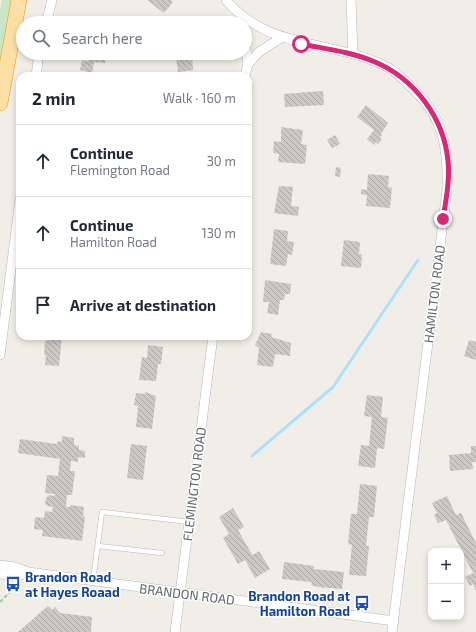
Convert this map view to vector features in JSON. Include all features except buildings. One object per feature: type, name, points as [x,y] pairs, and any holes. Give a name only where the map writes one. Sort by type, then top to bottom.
[{"type":"highway","points":[[16,16],[19,0]]},
{"type":"highway","points":[[0,103],[16,16]]},
{"type":"street","points":[[48,16],[52,0]]},
{"type":"street","points":[[226,0],[239,16]]},
{"type":"street","points":[[252,24],[281,38],[353,54],[351,0]]},
{"type":"street","points":[[252,60],[259,52],[281,38]]},
{"type":"street","name":"HAMILTON ROAD","points":[[353,54],[390,69],[419,94],[433,111],[443,136],[448,162],[445,204],[392,632]]},
{"type":"street","points":[[37,72],[38,60]]},
{"type":"street","points":[[246,72],[247,60]]},
{"type":"street","points":[[248,64],[252,60]]},
{"type":"street","points":[[0,355],[16,230]]},
{"type":"street","name":"FLEMINGTON ROAD","points":[[175,632],[213,340]]},
{"type":"street","name":"BRANDON ROAD","points":[[0,565],[16,567],[28,572],[180,594],[394,621]]},
{"type":"street","name":"BRANDON ROAD","points":[[0,574],[18,576],[28,572]]},
{"type":"lane","points":[[93,581],[102,512],[190,522]]},
{"type":"lane","points":[[98,546],[162,553]]},
{"type":"path","points":[[0,602],[17,584]]},
{"type":"green space","points":[[2,0],[14,0],[0,72],[0,10]]},
{"type":"waterway","points":[[252,456],[333,387],[418,260]]},
{"type":"place","name":"Brandon Road at Hayes Roaad","points":[[13,584]]},
{"type":"place","name":"Brandon Road at Hamilton Road","points":[[362,603]]},
{"type":"route","points":[[301,44],[353,54],[390,69],[419,94],[433,111],[443,136],[448,162],[447,190],[443,219]]}]
